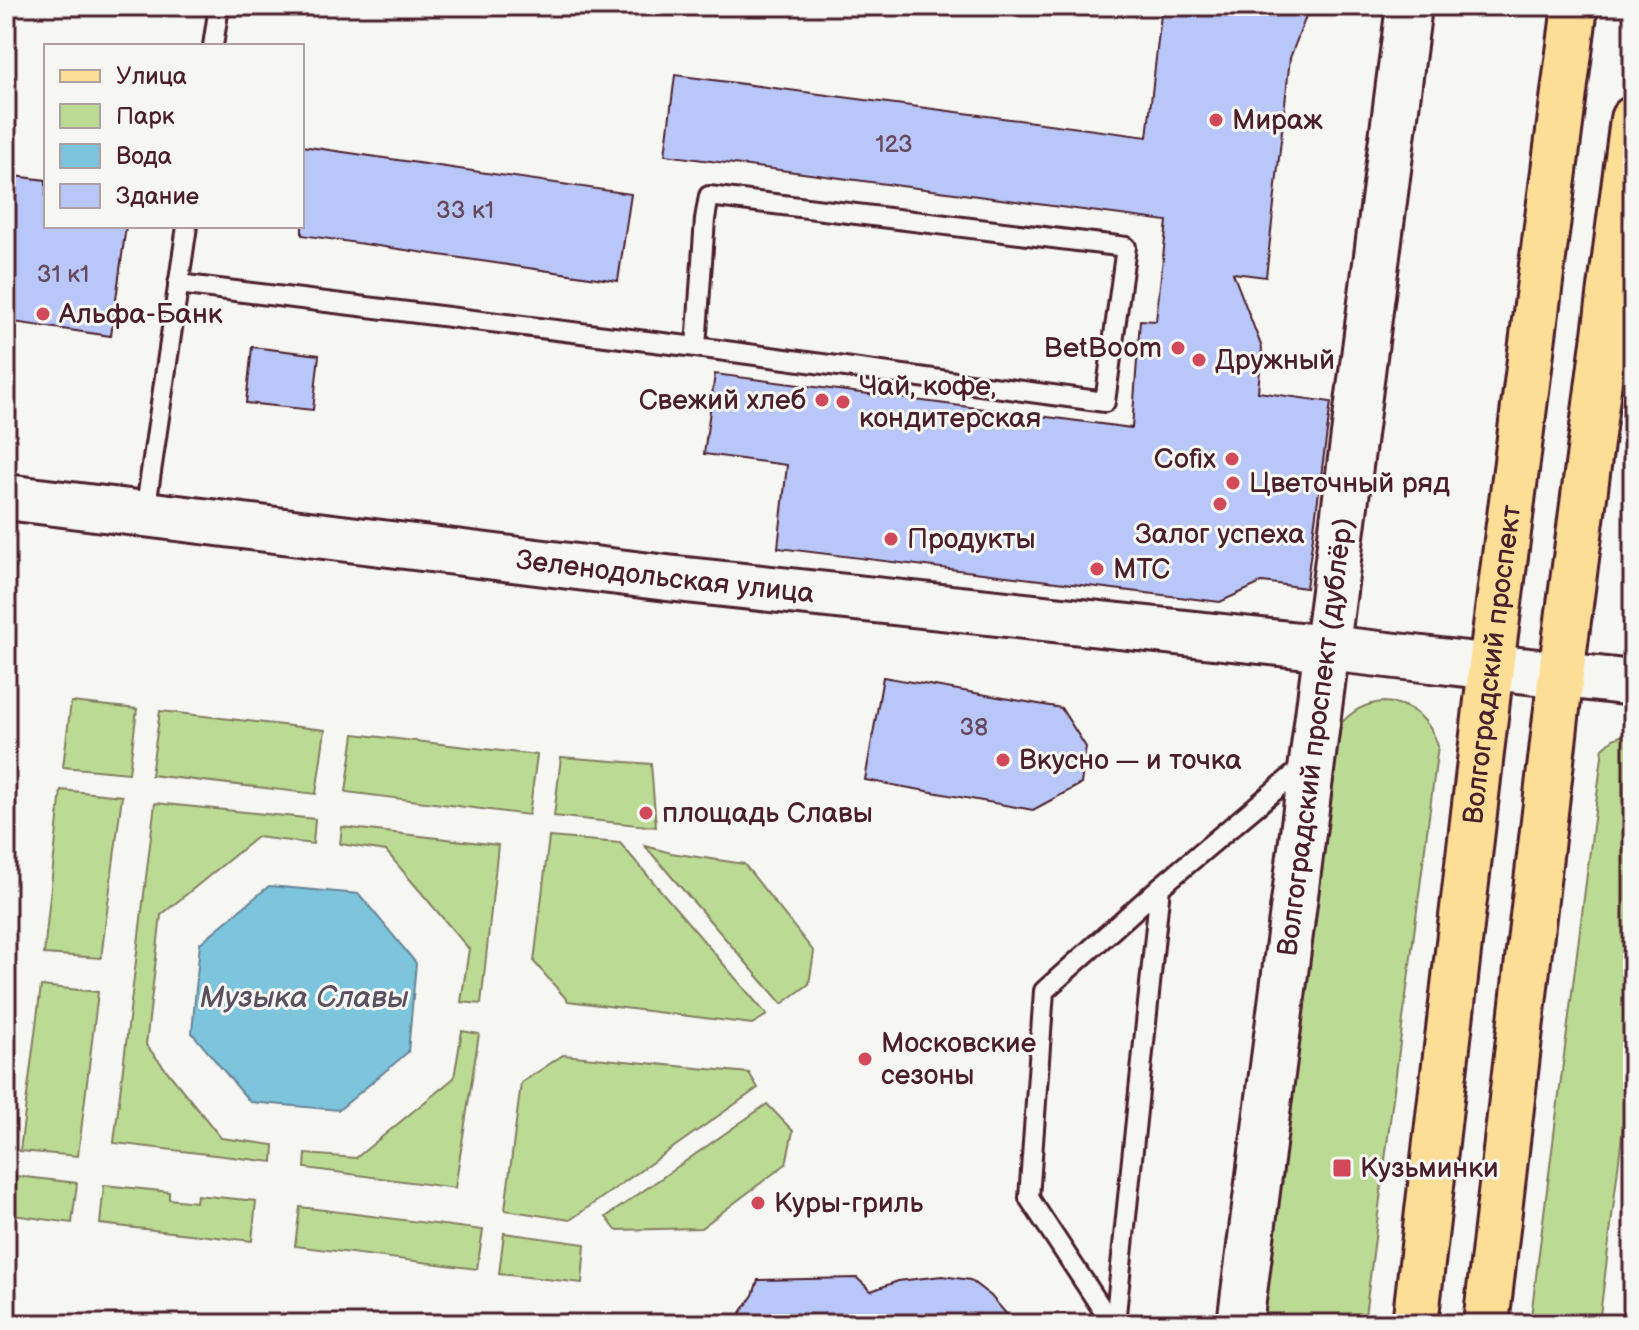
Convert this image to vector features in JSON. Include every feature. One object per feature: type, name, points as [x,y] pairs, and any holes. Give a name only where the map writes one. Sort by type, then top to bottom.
[{"type":"main road","name":"Волгоградский проспект","points":[[1415,1324],[1491,666],[1575,6]]},
{"type":"main road","points":[[1486,1324],[1561,674],[1633,119]]},
{"type":"street","name":"Волгоградский проспект (дублёр)","points":[[1240,1324],[1409,6]]},
{"type":"street","name":"Зеленодольская улица","points":[[6,497],[667,578],[1633,683]]},
{"type":"lane","points":[[213,44],[219,6]]},
{"type":"lane","points":[[178,284],[696,347],[1105,402],[1126,247],[709,196],[696,347]]},
{"type":"lane","points":[[145,513],[187,228]]},
{"type":"lane","points":[[1114,1324],[1029,1198],[1044,991],[1160,887],[1313,759]]},
{"type":"lane","points":[[1114,1324],[1160,887]]},
{"type":"green space","points":[[71,702],[137,709],[129,773],[63,767]]},
{"type":"green space","points":[[1384,702],[1403,706],[1418,715],[1430,728],[1438,746],[1364,1324],[1263,1324],[1339,726],[1359,709]]},
{"type":"green space","points":[[160,711],[325,730],[316,794],[151,775]]},
{"type":"green space","points":[[1633,731],[1633,1045],[1599,1324],[1530,1324],[1603,748],[1613,739]]},
{"type":"green space","points":[[354,734],[537,755],[529,815],[346,792]]},
{"type":"green space","points":[[561,757],[651,764],[656,827],[554,816]]},
{"type":"green space","points":[[61,790],[122,796],[101,958],[44,954]]},
{"type":"green space","points":[[155,803],[315,819],[313,844],[257,837],[161,915],[146,1045],[221,1138],[274,1145],[273,1162],[114,1143]]},
{"type":"green space","points":[[342,827],[498,845],[481,1004],[461,1002],[469,949],[386,851],[340,844]]},
{"type":"green space","points":[[549,837],[620,843],[767,1015],[752,1024],[568,1001],[534,962]]},
{"type":"green space","points":[[645,846],[744,864],[814,952],[809,984],[782,1004]]},
{"type":"green space","points":[[41,986],[98,992],[78,1156],[20,1151]]},
{"type":"green space","points":[[462,1031],[479,1034],[455,1188],[305,1168],[306,1154],[356,1158],[454,1078]]},
{"type":"green space","points":[[563,1055],[749,1073],[758,1088],[570,1220],[505,1210],[521,1083]]},
{"type":"green space","points":[[767,1104],[793,1131],[786,1164],[701,1228],[616,1230],[606,1217]]},
{"type":"green space","points":[[16,1176],[77,1183],[72,1223],[12,1215]]},
{"type":"green space","points":[[104,1185],[169,1192],[169,1199],[196,1202],[197,1195],[256,1201],[252,1241],[100,1224]]},
{"type":"green space","points":[[300,1207],[483,1230],[477,1269],[295,1246]]},
{"type":"green space","points":[[504,1233],[585,1244],[582,1283],[499,1274]]},
{"type":"water","name":"Музыка Славы","points":[[269,886],[359,894],[416,963],[408,1052],[339,1110],[250,1102],[192,1033],[200,943]]},
{"type":"building","points":[[1162,6],[1310,6],[1290,58],[1266,277],[1233,273],[1262,348],[1258,392],[1331,402],[1306,588],[1263,582],[1220,602],[778,548],[787,465],[704,454],[715,374],[1132,428],[1140,320],[1156,321],[1167,221],[665,155],[675,75],[1147,137]]},
{"type":"building","points":[[304,146],[631,194],[618,281],[302,235]]},
{"type":"building","points":[[6,175],[44,180],[44,228],[126,228],[111,336],[6,321]]},
{"type":"building","points":[[252,347],[319,355],[313,410],[246,403]]},
{"type":"building","points":[[883,677],[1061,708],[1086,747],[1081,784],[1033,810],[865,780]]},
{"type":"building","points":[[942,1276],[970,1280],[991,1296],[1015,1324],[733,1324],[753,1295],[758,1280],[857,1278],[871,1291],[898,1281]]},
{"type":"place","name":"Мираж","points":[[1216,120]]},
{"type":"place","name":"Альфа-Банк","points":[[43,314]]},
{"type":"place","name":"BetBoom","points":[[1178,348]]},
{"type":"place","name":"Дружный","points":[[1199,360]]},
{"type":"place","name":"Свежий хлеб","points":[[822,400]]},
{"type":"place","name":"Чай, кофе, кондитерская","points":[[843,402]]},
{"type":"place","name":"Cofix","points":[[1232,459]]},
{"type":"place","name":"Цветочный ряд","points":[[1233,483]]},
{"type":"place","name":"Залог успеха","points":[[1220,504]]},
{"type":"place","name":"Продукты","points":[[891,539]]},
{"type":"place","name":"МТС","points":[[1097,569]]},
{"type":"place","name":"Вкусно — и точка","points":[[1003,760]]},
{"type":"place","name":"площадь Славы","points":[[646,813]]},
{"type":"place","name":"Московские сезоны","points":[[865,1059]]},
{"type":"place","name":"Кузьминки","points":[[1342,1168]]},
{"type":"place","name":"Куры-гриль","points":[[758,1203]]}]
